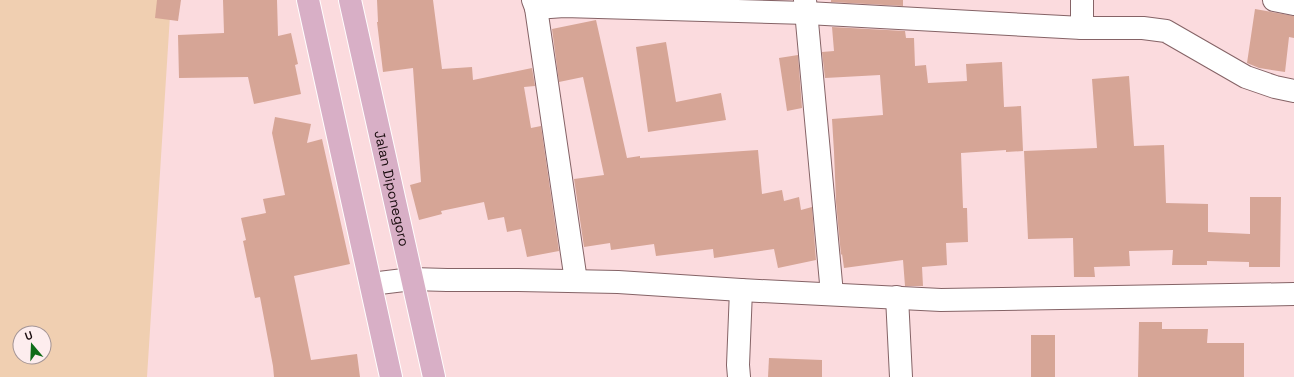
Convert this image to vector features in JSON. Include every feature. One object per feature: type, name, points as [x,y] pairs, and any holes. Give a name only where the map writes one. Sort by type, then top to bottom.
[{"type":"main road","points":[[308,0],[391,377]]},
{"type":"main road","name":"Jalan Diponegoro","points":[[350,0],[434,377]]},
{"type":"street","points":[[1082,0],[1082,28]]},
{"type":"street","points":[[1274,0],[1294,4]]},
{"type":"street","points":[[576,281],[534,4],[564,6],[806,7],[1082,28],[1143,28],[1166,31],[1246,77],[1275,87],[1294,91]]},
{"type":"street","points":[[806,7],[832,294]]},
{"type":"street","points":[[371,284],[412,279],[618,282],[941,300],[1294,294]]},
{"type":"street","points":[[739,377],[738,365],[741,290]]},
{"type":"street","points":[[898,297],[901,377]]},
{"type":"shaded area","points":[[0,0],[171,0],[147,377],[0,377]]},
{"type":"building","points":[[157,0],[181,0],[178,21],[155,18]]},
{"type":"building","points":[[223,0],[277,0],[278,36],[291,33],[298,64],[295,65],[301,94],[254,104],[248,77],[179,78],[178,35],[224,33]]},
{"type":"building","points":[[377,0],[433,0],[442,69],[472,67],[473,80],[532,68],[535,86],[524,87],[531,128],[541,126],[559,251],[527,257],[521,229],[507,232],[504,217],[488,220],[484,202],[441,211],[442,214],[419,220],[410,185],[421,182],[413,68],[383,72],[377,22]]},
{"type":"building","points":[[831,0],[903,0],[903,6],[831,2]]},
{"type":"building","points":[[1255,9],[1294,16],[1294,38],[1289,37],[1285,72],[1259,68],[1247,63]]},
{"type":"building","points":[[596,20],[627,158],[640,156],[640,158],[758,150],[762,194],[782,190],[784,201],[799,197],[801,210],[812,207],[816,260],[778,268],[774,249],[714,258],[713,249],[656,256],[654,244],[611,250],[610,243],[584,247],[574,179],[604,175],[583,77],[559,82],[552,29]]},
{"type":"building","points":[[832,27],[905,31],[906,38],[914,38],[915,66],[926,65],[928,83],[967,81],[966,64],[1002,62],[1004,107],[1021,106],[1023,151],[1006,152],[1006,150],[961,153],[963,208],[967,208],[968,242],[946,243],[947,265],[922,267],[923,286],[905,286],[903,260],[844,268],[842,254],[841,255],[836,202],[832,119],[883,115],[880,75],[825,78],[822,52],[834,51]]},
{"type":"building","points":[[666,42],[676,102],[721,93],[726,120],[648,132],[636,47]]},
{"type":"building","points":[[798,55],[802,108],[787,111],[779,58]]},
{"type":"building","points":[[1129,76],[1134,146],[1164,145],[1166,203],[1208,204],[1208,232],[1250,234],[1250,197],[1281,197],[1280,267],[1249,267],[1249,262],[1207,261],[1207,265],[1172,265],[1173,250],[1129,251],[1130,266],[1094,267],[1095,277],[1074,277],[1073,238],[1028,239],[1024,151],[1097,148],[1092,79]]},
{"type":"building","points":[[275,117],[311,124],[307,143],[322,139],[350,264],[294,276],[311,360],[357,354],[360,377],[274,377],[260,297],[255,298],[243,241],[246,240],[241,218],[266,213],[263,199],[285,195],[272,133]]},
{"type":"building","points":[[1139,322],[1162,322],[1162,329],[1208,329],[1207,343],[1244,343],[1244,377],[1138,377]]},
{"type":"building","points":[[1031,335],[1055,335],[1055,377],[1031,377]]},
{"type":"building","points":[[769,358],[822,360],[822,377],[768,377]]}]
